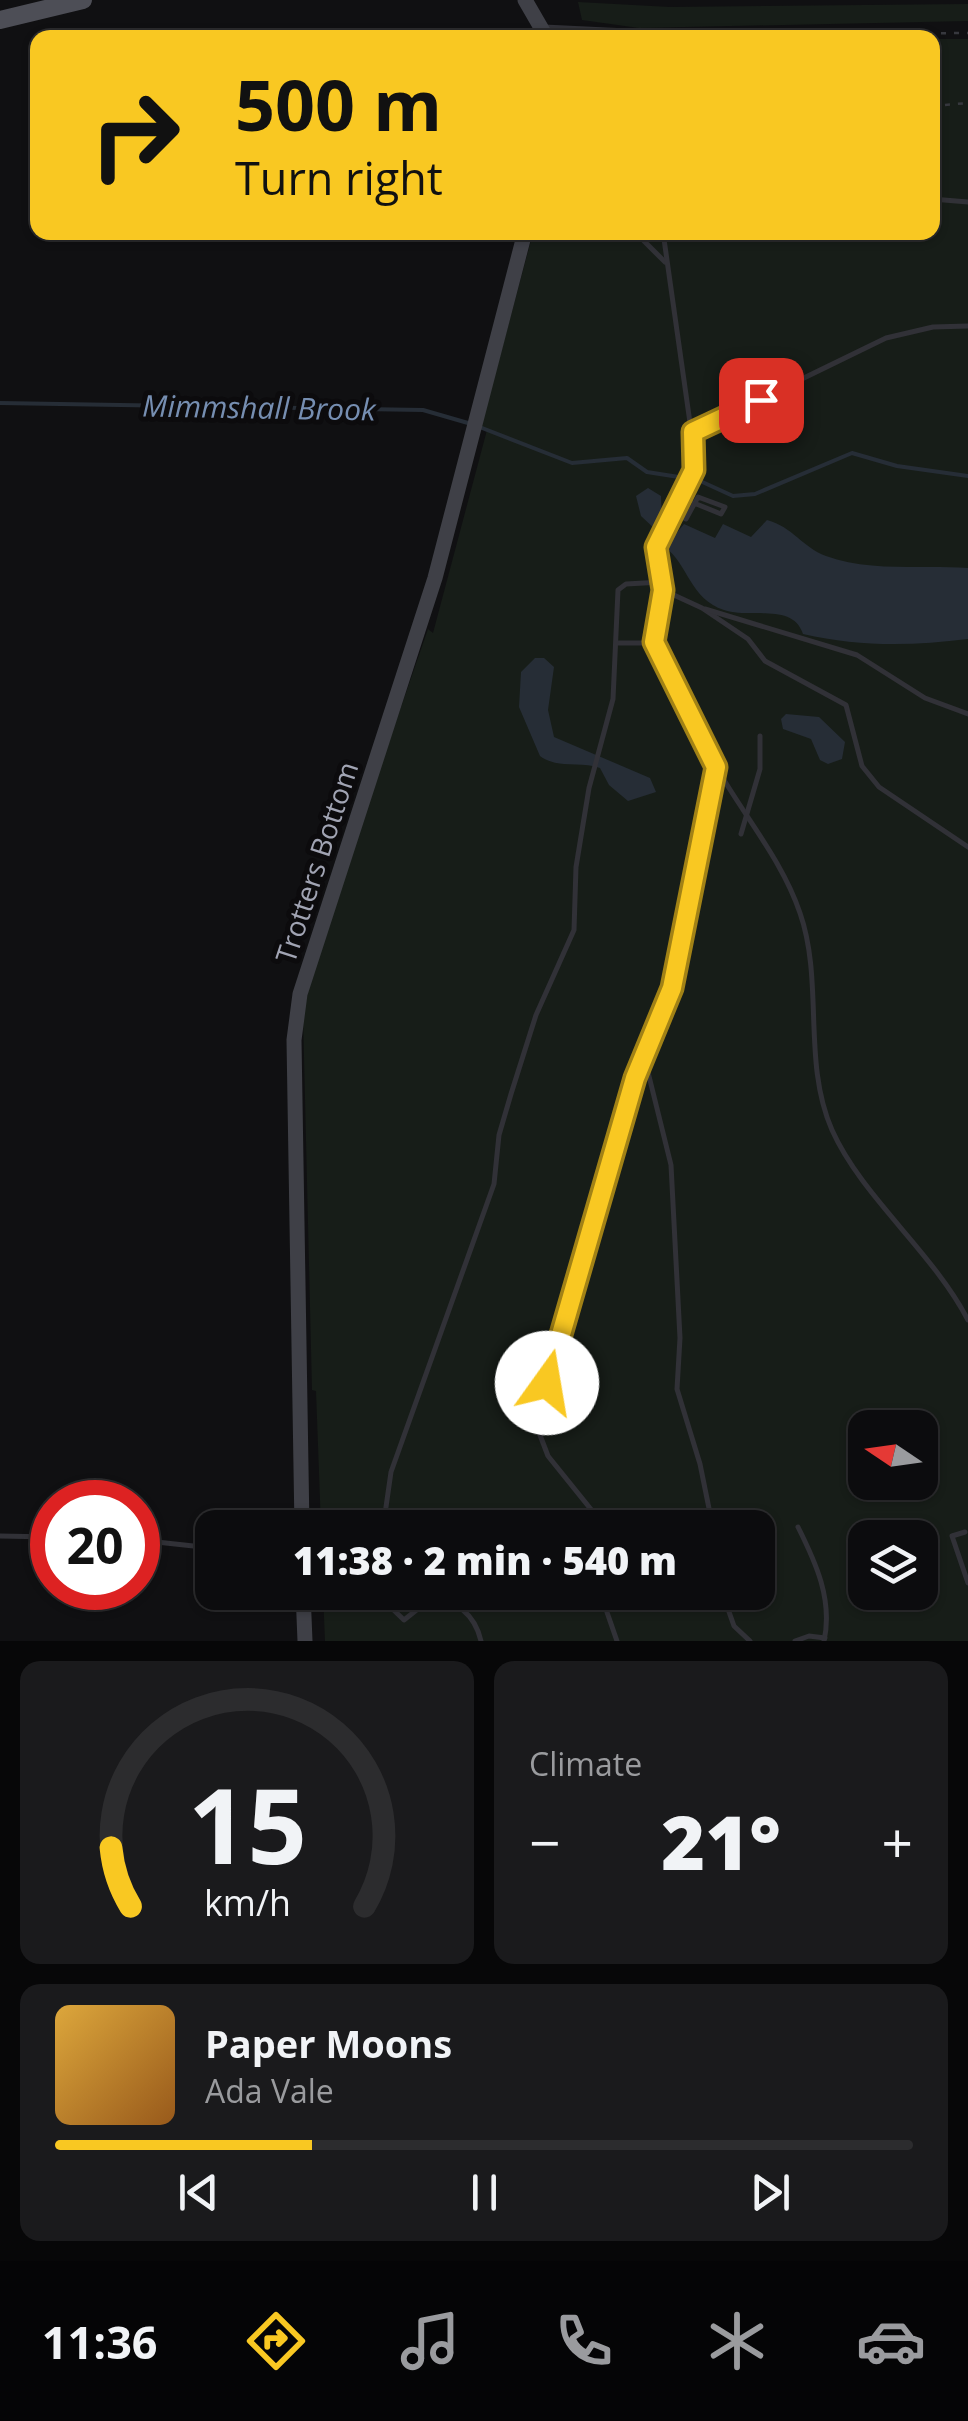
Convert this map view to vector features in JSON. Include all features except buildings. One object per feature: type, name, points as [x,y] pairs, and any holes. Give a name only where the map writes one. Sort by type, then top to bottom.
[{"type":"main road","points":[[0,20],[83,0]]},
{"type":"street","points":[[525,0],[544,30]]},
{"type":"street","name":"Trotters Bottom","points":[[302,1510],[296,1017],[319,931],[435,578],[523,240]]},
{"type":"street","points":[[304,1610],[305,1641]]},
{"type":"lane","points":[[940,200],[968,202]]},
{"type":"lane","points":[[643,240],[666,264]]},
{"type":"lane","points":[[664,240],[693,432],[694,470],[656,547],[662,586],[654,642],[716,767],[800,913],[808,948],[816,1048],[833,1131],[945,1281],[968,1320]]},
{"type":"lane","points":[[693,432],[886,338],[933,327],[968,326]]},
{"type":"lane","points":[[674,512],[686,518],[694,503],[698,497],[725,507],[721,514],[694,503]]},
{"type":"lane","points":[[386,1510],[391,1472],[494,1184],[499,1135],[536,1015],[574,930],[576,867],[588,788],[613,699],[618,590],[626,584],[662,586],[748,639],[766,661],[846,705],[862,766],[879,787],[968,846]]},
{"type":"lane","points":[[702,608],[857,655],[925,698],[968,714]]},
{"type":"lane","points":[[616,643],[654,642]]},
{"type":"lane","points":[[740,834],[760,769],[760,736]]},
{"type":"lane","points":[[592,1510],[544,1447],[540,1418],[561,1324],[644,1056],[672,988],[716,767]]},
{"type":"lane","points":[[644,1056],[671,1165],[680,1338],[676,1389],[700,1464],[709,1510]]},
{"type":"lane","points":[[547,1390],[590,1406],[584,1358]]},
{"type":"lane","points":[[795,1641],[824,1639],[828,1619],[820,1581],[798,1528]]},
{"type":"lane","points":[[965,1532],[952,1536],[968,1583]]},
{"type":"lane","points":[[0,1536],[30,1537]]},
{"type":"lane","points":[[160,1542],[195,1546]]},
{"type":"lane","points":[[394,1610],[404,1620],[416,1610]]},
{"type":"lane","points":[[462,1610],[473,1620],[481,1641]]},
{"type":"lane","points":[[606,1610],[617,1641]]},
{"type":"lane","points":[[725,1610],[741,1636],[750,1641]]},
{"type":"path","points":[[940,33],[968,33]]},
{"type":"path","points":[[940,105],[968,103]]},
{"type":"shaded area","points":[[578,2],[670,7],[968,4],[968,21],[639,28],[582,20]]},
{"type":"shaded area","points":[[940,39],[968,39],[968,1641],[325,1641],[324,1610],[775,1610],[775,1510],[320,1510],[316,1391],[312,1390],[303,1015],[317,950],[428,629],[433,633],[487,430],[481,427],[531,240],[940,240]]},
{"type":"shaded area","points":[[648,488],[661,496],[662,521],[656,530],[641,516],[636,496]]},
{"type":"shaded area","points":[[767,520],[784,527],[818,552],[843,561],[878,566],[968,568],[968,639],[886,644],[803,634],[790,618],[734,612],[713,605],[696,590],[665,547],[684,524],[715,538],[723,524],[751,537]]},
{"type":"shaded area","points":[[535,658],[544,658],[554,667],[548,710],[554,737],[650,778],[656,792],[628,801],[609,785],[600,768],[554,762],[540,756],[519,707],[521,672]]},
{"type":"shaded area","points":[[786,714],[819,717],[845,742],[842,759],[828,764],[820,760],[811,739],[783,729],[781,719]]},
{"type":"waterway","name":"Mimmshall Brook","points":[[0,403],[423,410],[468,423]]},
{"type":"waterway","points":[[477,426],[572,463],[627,458],[647,472],[698,480],[733,496],[755,494],[852,453],[897,466],[968,476]]},
{"type":"route","points":[[547,1383],[635,1078],[672,988],[716,767],[656,655],[654,642],[663,590],[656,547],[694,470],[693,432],[761,400]]}]
